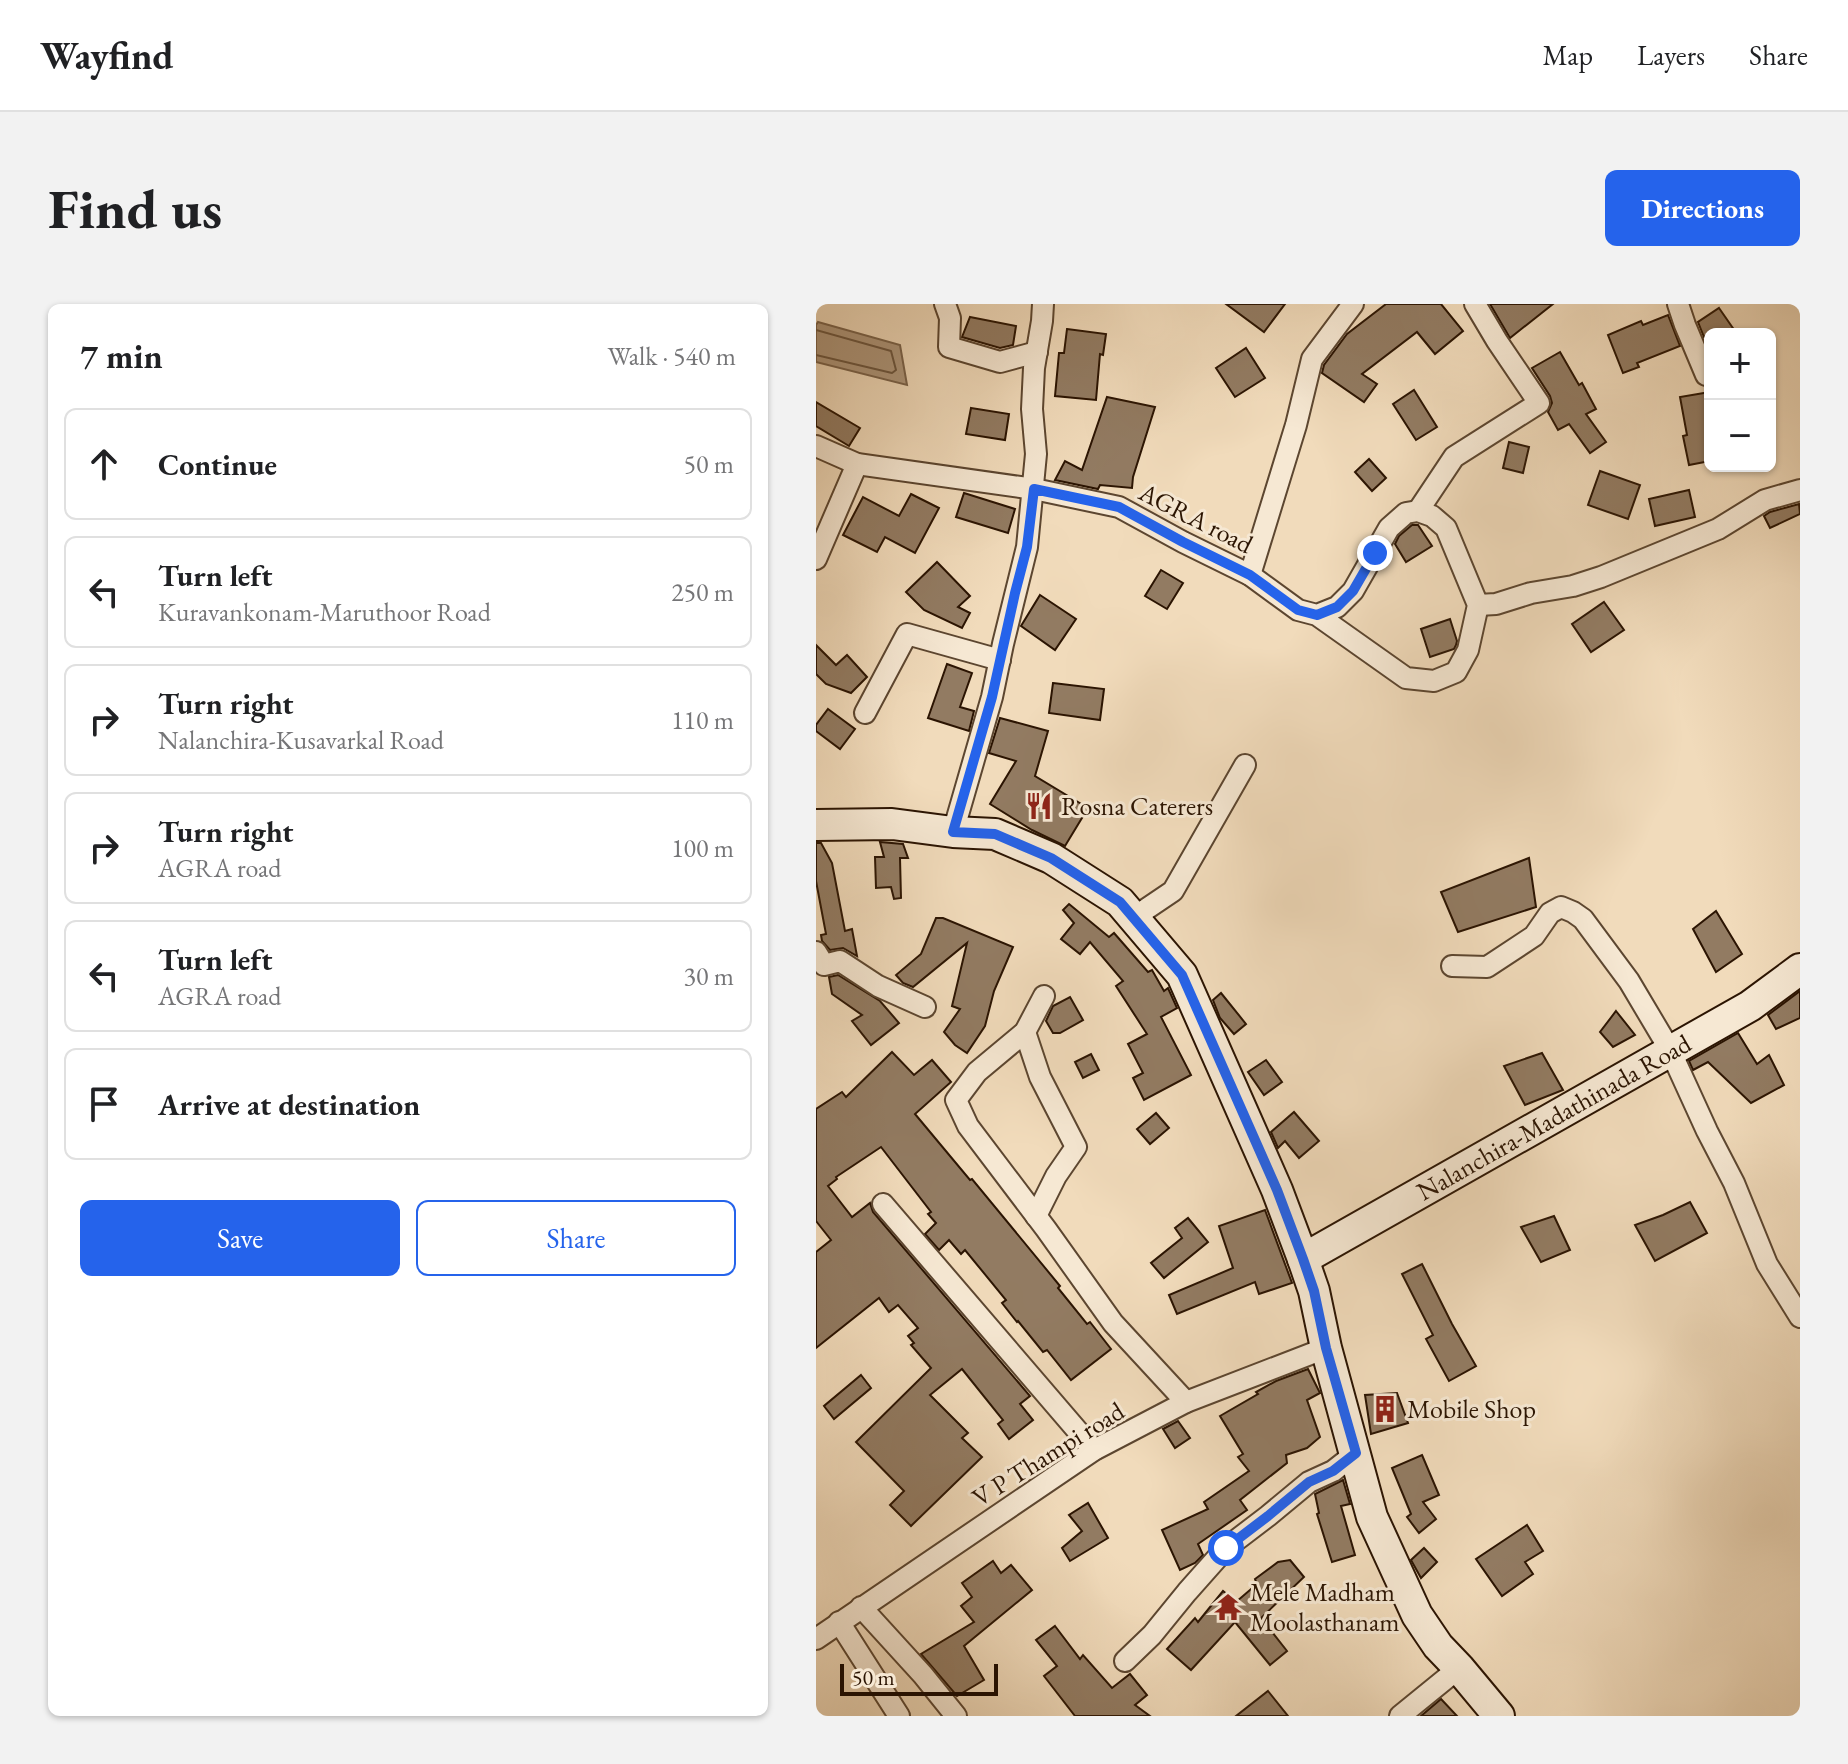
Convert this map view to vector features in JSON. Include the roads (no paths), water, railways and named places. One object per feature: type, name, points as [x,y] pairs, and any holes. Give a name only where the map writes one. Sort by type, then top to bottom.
[{"type":"main road","points":[[816,825],[892,824],[995,834],[1051,858],[1120,902],[1182,975],[1277,1190],[1303,1259],[1372,1517],[1417,1615],[1438,1646],[1499,1716]]},
{"type":"main road","name":"Nalanchira-Madathinada Road","points":[[1303,1259],[1750,1006],[1800,969]]},
{"type":"street","points":[[945,304],[950,318],[949,347],[1000,362],[1037,352]]},
{"type":"street","points":[[953,832],[992,697],[1027,547],[1036,454],[1032,409],[1043,304]]},
{"type":"street","points":[[1250,575],[1296,425],[1312,359],[1353,304]]},
{"type":"street","points":[[1418,511],[1454,457],[1539,403],[1475,304]]},
{"type":"street","points":[[1678,304],[1704,370]]},
{"type":"street","name":"AGRA road","points":[[816,446],[857,464],[1034,489],[1119,507],[1250,575],[1298,610],[1317,615],[1406,678],[1434,681],[1456,672],[1468,650],[1478,605]]},
{"type":"street","points":[[816,559],[857,464]]},
{"type":"street","points":[[1317,615],[1337,607],[1353,591],[1389,528],[1406,513],[1418,511],[1432,516],[1446,528],[1478,605],[1496,604],[1601,577],[1718,529],[1765,500],[1800,490]]},
{"type":"street","points":[[865,713],[907,634],[1000,660]]},
{"type":"street","points":[[1133,918],[1173,891],[1245,765]]},
{"type":"street","points":[[1452,966],[1487,967],[1534,936],[1550,913],[1561,907],[1583,919],[1623,973],[1670,1050],[1734,1183],[1767,1264],[1800,1317]]},
{"type":"street","points":[[819,961],[840,961],[878,986],[925,1007]]},
{"type":"street","points":[[1044,996],[1025,1032],[977,1072],[956,1100],[968,1126],[1113,1323],[1186,1402]]},
{"type":"street","points":[[1025,1032],[1040,1077],[1076,1147],[1056,1176],[1036,1216]]},
{"type":"street","points":[[883,1204],[1094,1450]]},
{"type":"street","name":"V P Thampi road","points":[[816,1639],[1094,1450],[1186,1402],[1326,1348]]},
{"type":"street","points":[[1125,1661],[1152,1635],[1226,1548],[1309,1482],[1333,1471],[1356,1453]]},
{"type":"street","points":[[861,1607],[956,1716]]},
{"type":"street","points":[[839,1622],[899,1716]]},
{"type":"street","points":[[1400,1716],[1459,1668]]},
{"type":"water","points":[[818,322],[900,345],[907,385],[816,362]]},
{"type":"place","name":"Rosna Caterers","points":[[1039,806]]},
{"type":"place","name":"Mobile Shop","points":[[1385,1409]]},
{"type":"place","name":"Mele Madham Moolasthanam","points":[[1228,1607]]}]
